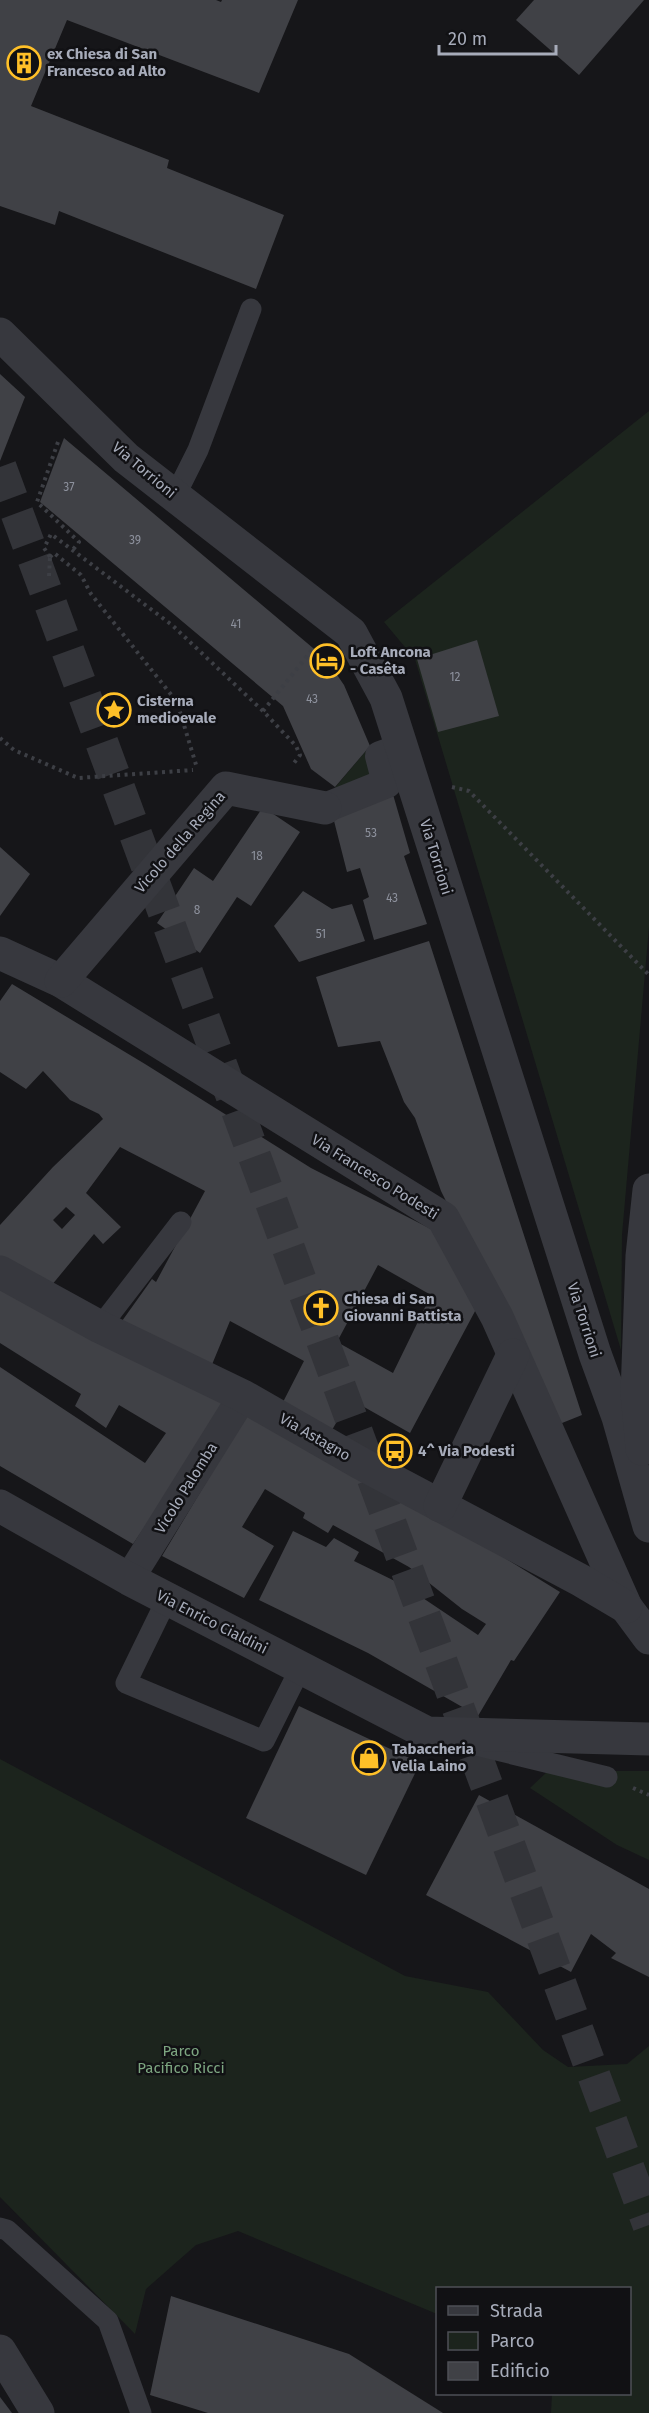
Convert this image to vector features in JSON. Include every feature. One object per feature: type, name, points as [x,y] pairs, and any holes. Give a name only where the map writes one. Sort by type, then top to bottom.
[{"type":"street","name":"Via Torrioni","points":[[0,334],[126,458],[351,633],[386,698],[595,1354],[618,1418],[649,1526]]},
{"type":"street","name":"Vicolo della Regina","points":[[61,981],[226,788],[325,808],[387,783],[380,756],[402,748]]},
{"type":"street","name":"Via Francesco Podesti","points":[[1,957],[61,981],[443,1218],[497,1317],[626,1607]]},
{"type":"street","points":[[649,1190],[642,1256],[637,1394],[649,1526]]},
{"type":"street","name":"Via Astagno","points":[[0,1272],[100,1327],[243,1396],[360,1463],[582,1581],[626,1607]]},
{"type":"street","points":[[440,1506],[513,1355]]},
{"type":"street","name":"Vicolo Palomba","points":[[129,1580],[243,1396]]},
{"type":"street","name":"Via Enrico Cialdini","points":[[0,1506],[129,1580],[427,1733]]},
{"type":"street","points":[[626,1607],[649,1638]]},
{"type":"street","points":[[427,1733],[649,1740]]},
{"type":"street","points":[[0,2351],[38,2413]]},
{"type":"lane","points":[[175,496],[198,450],[251,309]]},
{"type":"lane","points":[[100,1327],[181,1221]]},
{"type":"lane","points":[[168,1599],[126,1683],[264,1741],[301,1667]]},
{"type":"lane","points":[[427,1733],[607,1777]]},
{"type":"lane","points":[[0,2228],[7,2230],[108,2320],[141,2413]]},
{"type":"path","points":[[71,404],[37,502],[79,542],[71,552]]},
{"type":"path","points":[[49,576],[50,557],[44,548],[51,534],[71,552],[155,612],[264,711],[296,746],[300,754],[296,759]]},
{"type":"path","points":[[0,738],[14,750],[78,778],[197,770],[177,702],[91,594],[81,575],[54,553],[50,557]]},
{"type":"path","points":[[264,711],[335,621]]},
{"type":"path","points":[[412,779],[469,791],[649,975]]},
{"type":"green space","points":[[649,411],[649,927],[622,1235],[621,1350],[415,659],[384,622]]},
{"type":"green space","points":[[370,746],[378,778],[327,797]]},
{"type":"green space","name":"Parco Pacifico Ricci","points":[[0,1759],[405,1976],[488,1992],[543,2050],[568,2067],[627,2064],[649,2046],[649,2413],[551,2413],[552,2395],[631,2395],[631,2287],[436,2287],[436,2314],[238,2231],[196,2245],[146,2289],[135,2334],[0,2197]]},
{"type":"green space","points":[[548,1771],[649,1771],[649,1860],[617,1845],[530,1788]]},
{"type":"building","points":[[0,0],[216,0],[221,2],[222,0],[298,0],[259,93],[67,20],[31,106],[169,160],[167,168],[284,215],[256,289],[59,211],[55,225],[0,206]]},
{"type":"building","points":[[534,0],[644,0],[579,75],[516,20]]},
{"type":"building","points":[[0,374],[25,397],[0,461]]},
{"type":"building","points":[[64,438],[326,659],[344,685],[370,746],[335,787],[311,769],[283,706],[40,502]]},
{"type":"building","points":[[477,640],[499,716],[438,732],[417,659]]},
{"type":"building","points":[[392,791],[410,853],[404,856],[427,924],[374,940],[363,900],[369,897],[360,868],[347,872],[332,813]]},
{"type":"building","points":[[263,807],[300,832],[251,906],[237,897],[200,953],[157,923],[194,868],[213,881]]},
{"type":"building","points":[[0,847],[30,874],[0,916]]},
{"type":"building","points":[[303,891],[332,909],[352,904],[365,941],[299,962],[274,926]]},
{"type":"building","points":[[429,941],[582,1415],[557,1425],[441,1191],[415,1118],[404,1102],[380,1041],[338,1047],[316,977]]},
{"type":"building","points":[[12,984],[311,1168],[435,1231],[481,1300],[410,1433],[350,1399],[332,1430],[282,1404],[304,1361],[230,1321],[211,1367],[122,1321],[152,1279],[156,1282],[205,1191],[120,1147],[86,1193],[121,1227],[103,1244],[94,1234],[51,1286],[0,1259],[0,1225],[53,1167],[103,1119],[99,1114],[70,1100],[43,1071],[26,1089],[0,1072],[0,1001]],"holes":[[[66,1207],[75,1215],[62,1229],[53,1220]],[[378,1265],[431,1295],[393,1373],[337,1342]]]},
{"type":"building","points":[[0,1287],[228,1405],[133,1544],[0,1466],[0,1367],[145,1463],[166,1433],[119,1405],[106,1428],[75,1406],[81,1394],[0,1343]]},
{"type":"building","points":[[247,1414],[500,1555],[560,1592],[514,1661],[511,1660],[478,1716],[368,1653],[259,1600],[293,1531],[326,1547],[334,1538],[359,1552],[354,1561],[405,1586],[478,1635],[486,1624],[462,1609],[409,1567],[333,1525],[328,1533],[303,1518],[305,1513],[265,1489],[242,1527],[274,1546],[244,1598],[162,1556]]},
{"type":"building","points":[[299,1706],[420,1763],[366,1875],[246,1818]]},
{"type":"building","points":[[479,1795],[649,1889],[649,1977],[611,1958],[616,1953],[591,1934],[571,1972],[426,1895]]},
{"type":"building","points":[[171,2296],[349,2354],[443,2413],[208,2413],[150,2395]]},
{"type":"building","points":[[0,2397],[12,2413],[0,2413]]},
{"type":"tunnel","points":[[0,467],[649,2225]]},
{"type":"place","name":"ex Chiesa di San Francesco ad Alto","points":[[24,63]]},
{"type":"place","name":"Loft Ancona - Casêta","points":[[327,661]]},
{"type":"place","name":"Cisterna medioevale","points":[[114,710]]},
{"type":"place","name":"Chiesa di San Giovanni Battista","points":[[321,1308]]},
{"type":"place","name":"4^ Via Podesti","points":[[395,1451]]},
{"type":"place","name":"Tabaccheria Velia Laino","points":[[369,1758]]}]
